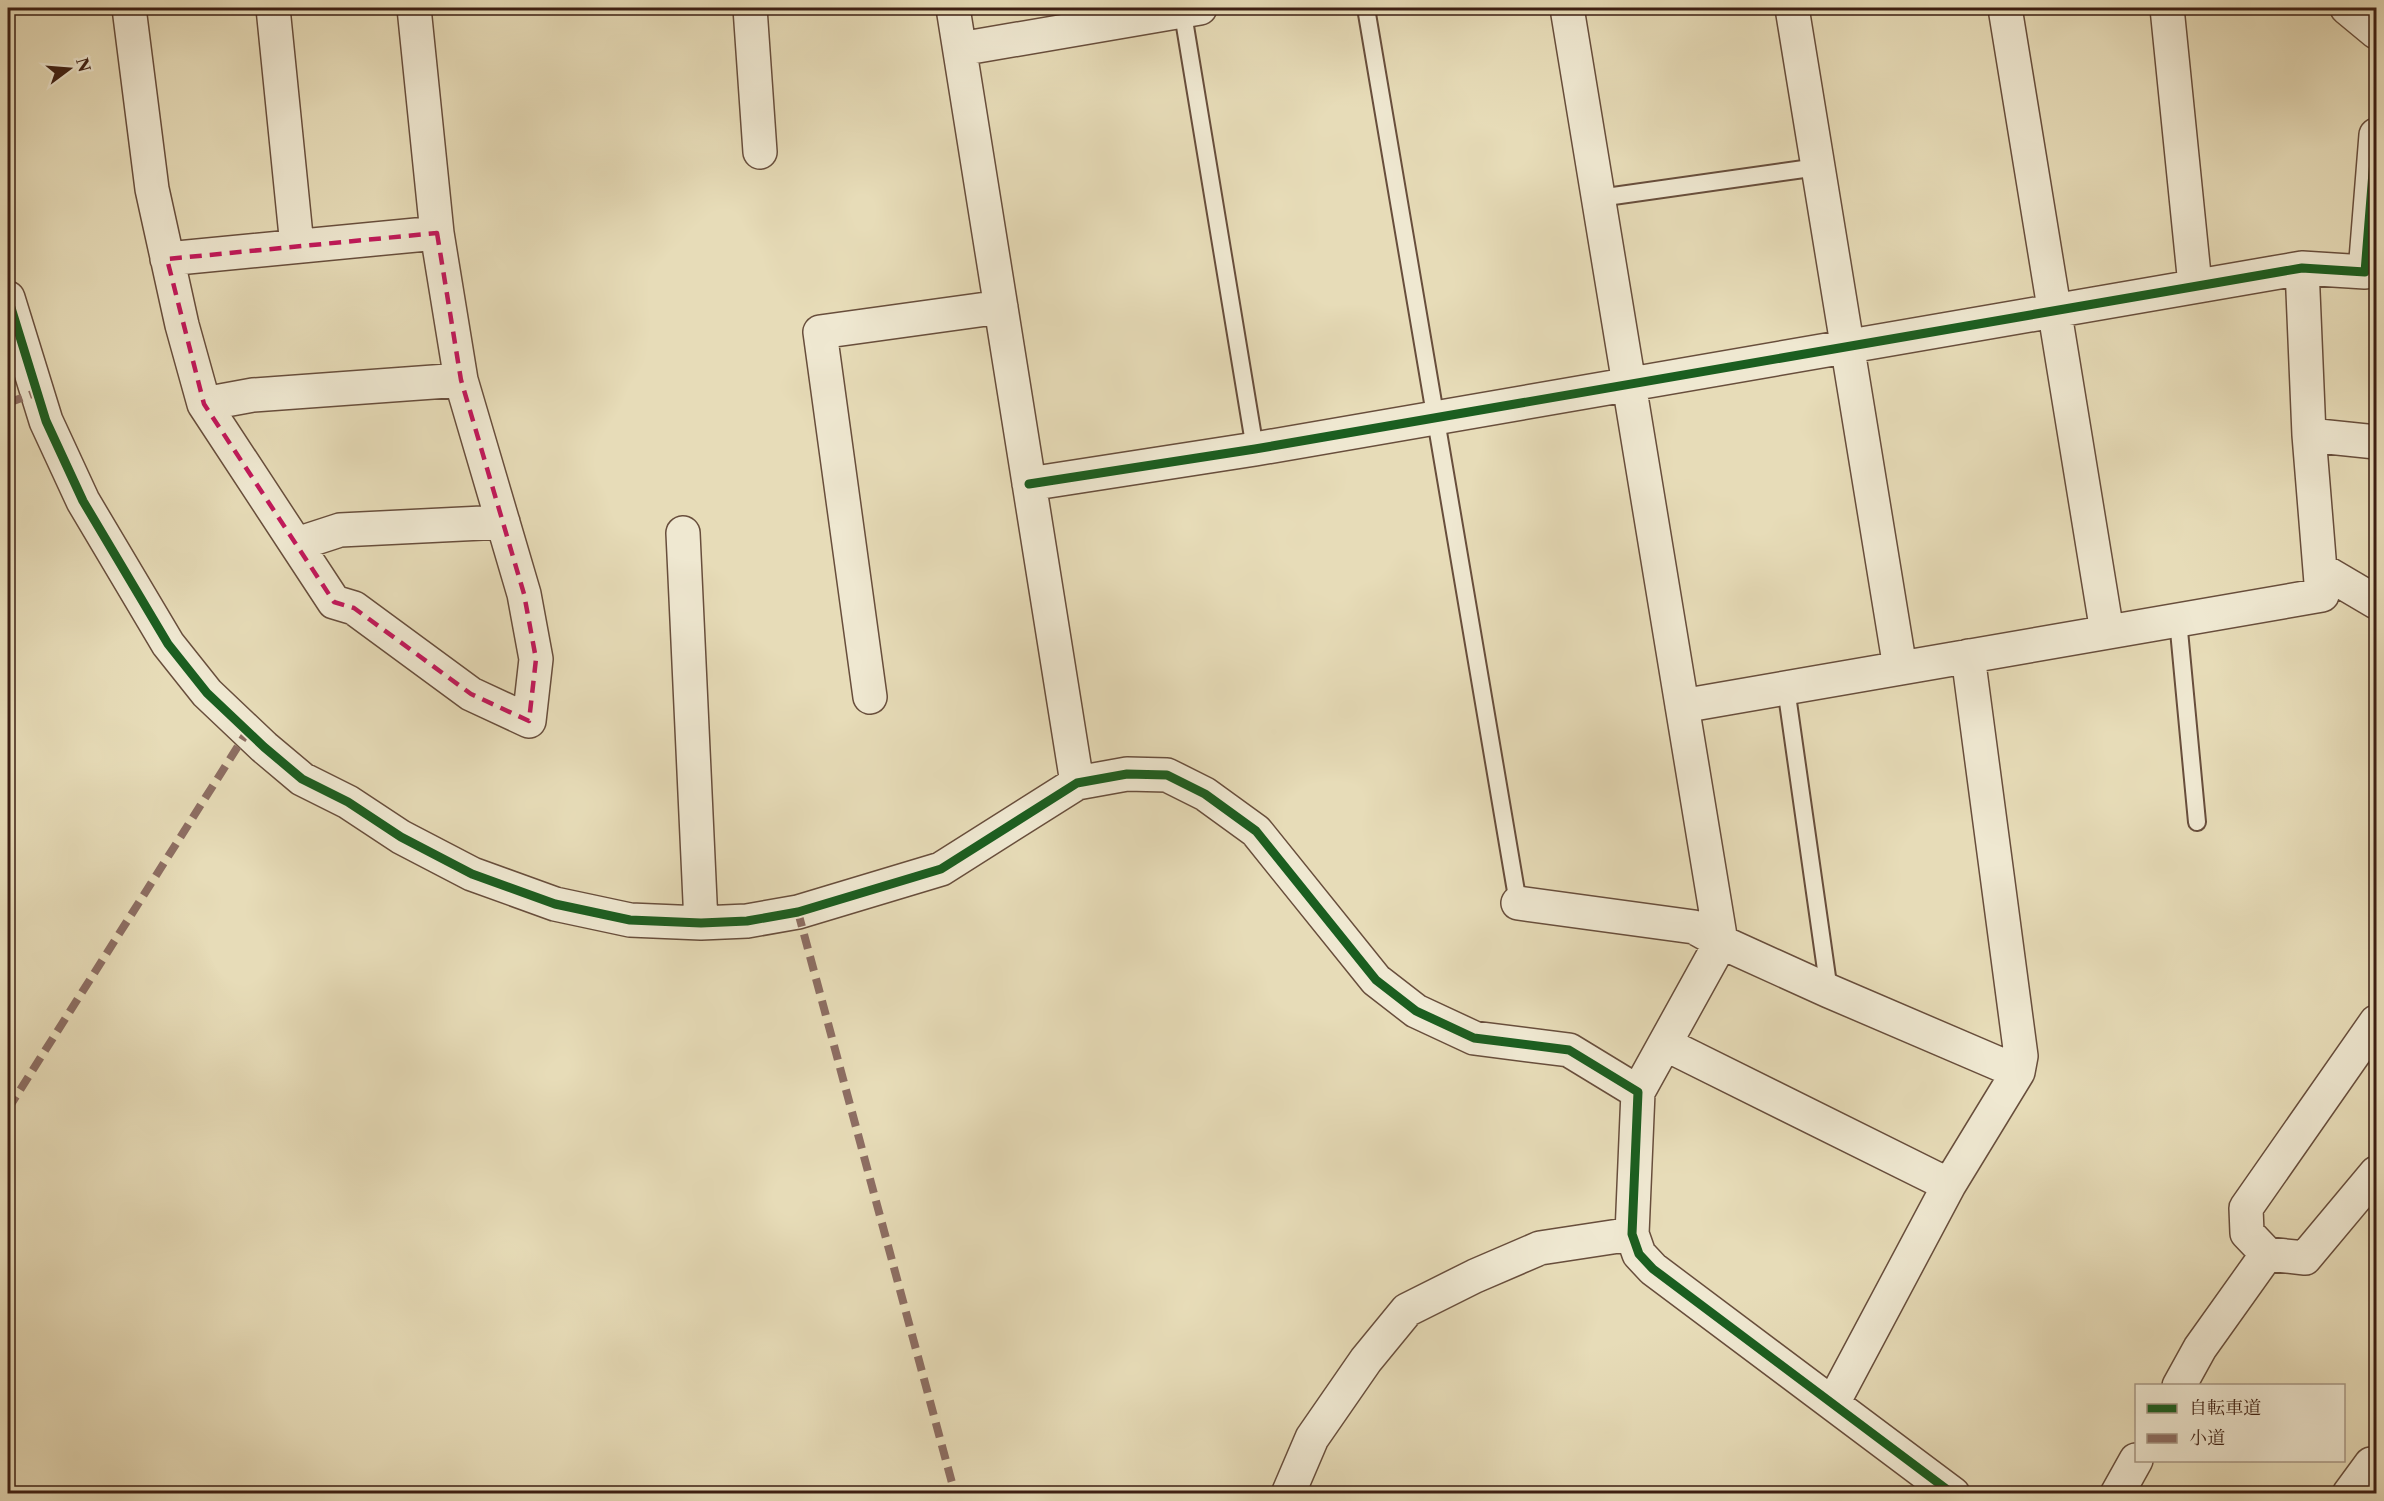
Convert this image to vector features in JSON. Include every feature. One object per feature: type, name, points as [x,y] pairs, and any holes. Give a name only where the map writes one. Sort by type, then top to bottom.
[{"type":"street","points":[[129,8],[152,189],[182,325],[204,404],[334,602],[354,608],[471,694],[530,721],[536,659],[524,594],[461,380],[437,233],[414,8]]},
{"type":"street","points":[[273,8],[297,246]]},
{"type":"street","points":[[750,8],[760,152]]},
{"type":"street","points":[[953,8],[1077,783]]},
{"type":"street","points":[[960,49],[1188,8]]},
{"type":"street","points":[[1567,8],[1721,942],[1638,1092],[1632,1234],[1639,1254],[1653,1269],[1953,1494]]},
{"type":"street","points":[[1792,8],[1900,668]]},
{"type":"street","points":[[2005,8],[2107,632]]},
{"type":"street","points":[[2168,8],[2196,285]]},
{"type":"street","points":[[2347,8],[2376,32]]},
{"type":"street","points":[[1029,484],[1255,449],[2302,268],[2365,272],[2376,135]]},
{"type":"street","points":[[167,259],[437,233]]},
{"type":"street","points":[[1682,706],[2322,595],[2309,435],[2302,268]]},
{"type":"street","points":[[8,298],[45,421],[83,501],[168,644],[207,693],[302,779],[348,801],[401,837],[472,874],[555,904],[630,920],[701,923],[747,921],[798,912],[941,869],[1077,783],[1127,774],[1167,775],[1205,794],[1256,831],[1376,980],[1416,1011],[1474,1038],[1569,1050],[1638,1092]]},
{"type":"street","points":[[870,697],[820,332],[1001,307]]},
{"type":"street","points":[[204,404],[253,395],[461,380]]},
{"type":"street","points":[[2309,435],[2376,442]]},
{"type":"street","points":[[297,544],[340,530],[503,522]]},
{"type":"street","points":[[683,533],[701,923]]},
{"type":"street","points":[[2320,569],[2376,602]]},
{"type":"street","points":[[1833,1403],[1949,1185],[2018,1072],[2020,1056],[1968,656]]},
{"type":"street","points":[[1518,903],[1694,927],[1721,942],[1829,991],[2018,1072]]},
{"type":"street","points":[[2376,1022],[2246,1208],[2247,1233],[2267,1254],[2306,1258],[2376,1173]]},
{"type":"street","points":[[1665,1044],[1949,1185]]},
{"type":"street","points":[[1288,1494],[1312,1438],[1366,1360],[1407,1310],[1475,1276],[1540,1248],[1632,1234]]},
{"type":"street","points":[[2180,1384],[2200,1348],[2267,1254]]},
{"type":"street","points":[[2117,1494],[2135,1462]]},
{"type":"street","points":[[2349,1494],[2371,1464]]},
{"type":"lane","points":[[1188,8],[1255,449]]},
{"type":"lane","points":[[1366,8],[1518,903]]},
{"type":"lane","points":[[1599,198],[1818,167]]},
{"type":"lane","points":[[2178,620],[2197,822]]},
{"type":"lane","points":[[1786,688],[1829,991]]},
{"type":"highlighted area","points":[[437,233],[461,380],[524,594],[536,659],[529,721],[471,694],[354,608],[334,602],[204,404],[167,259]]},
{"type":"marked path","points":[[8,403],[35,393]]},
{"type":"marked path","points":[[8,1109],[247,732]]},
{"type":"marked path","points":[[798,912],[955,1494]]},
{"type":"cycle path","points":[[1029,484],[1255,449],[2302,268],[2365,272],[2376,135]]},
{"type":"cycle path","points":[[8,298],[46,421],[83,501],[168,644],[207,693],[302,779],[348,802],[401,837],[472,874],[555,904],[630,920],[701,923],[747,921],[798,912],[941,869],[1077,783],[1127,774],[1167,775],[1205,794],[1256,831],[1376,980],[1416,1011],[1474,1038],[1569,1050],[1638,1092],[1632,1234],[1639,1254],[1653,1269],[1953,1494]]}]
